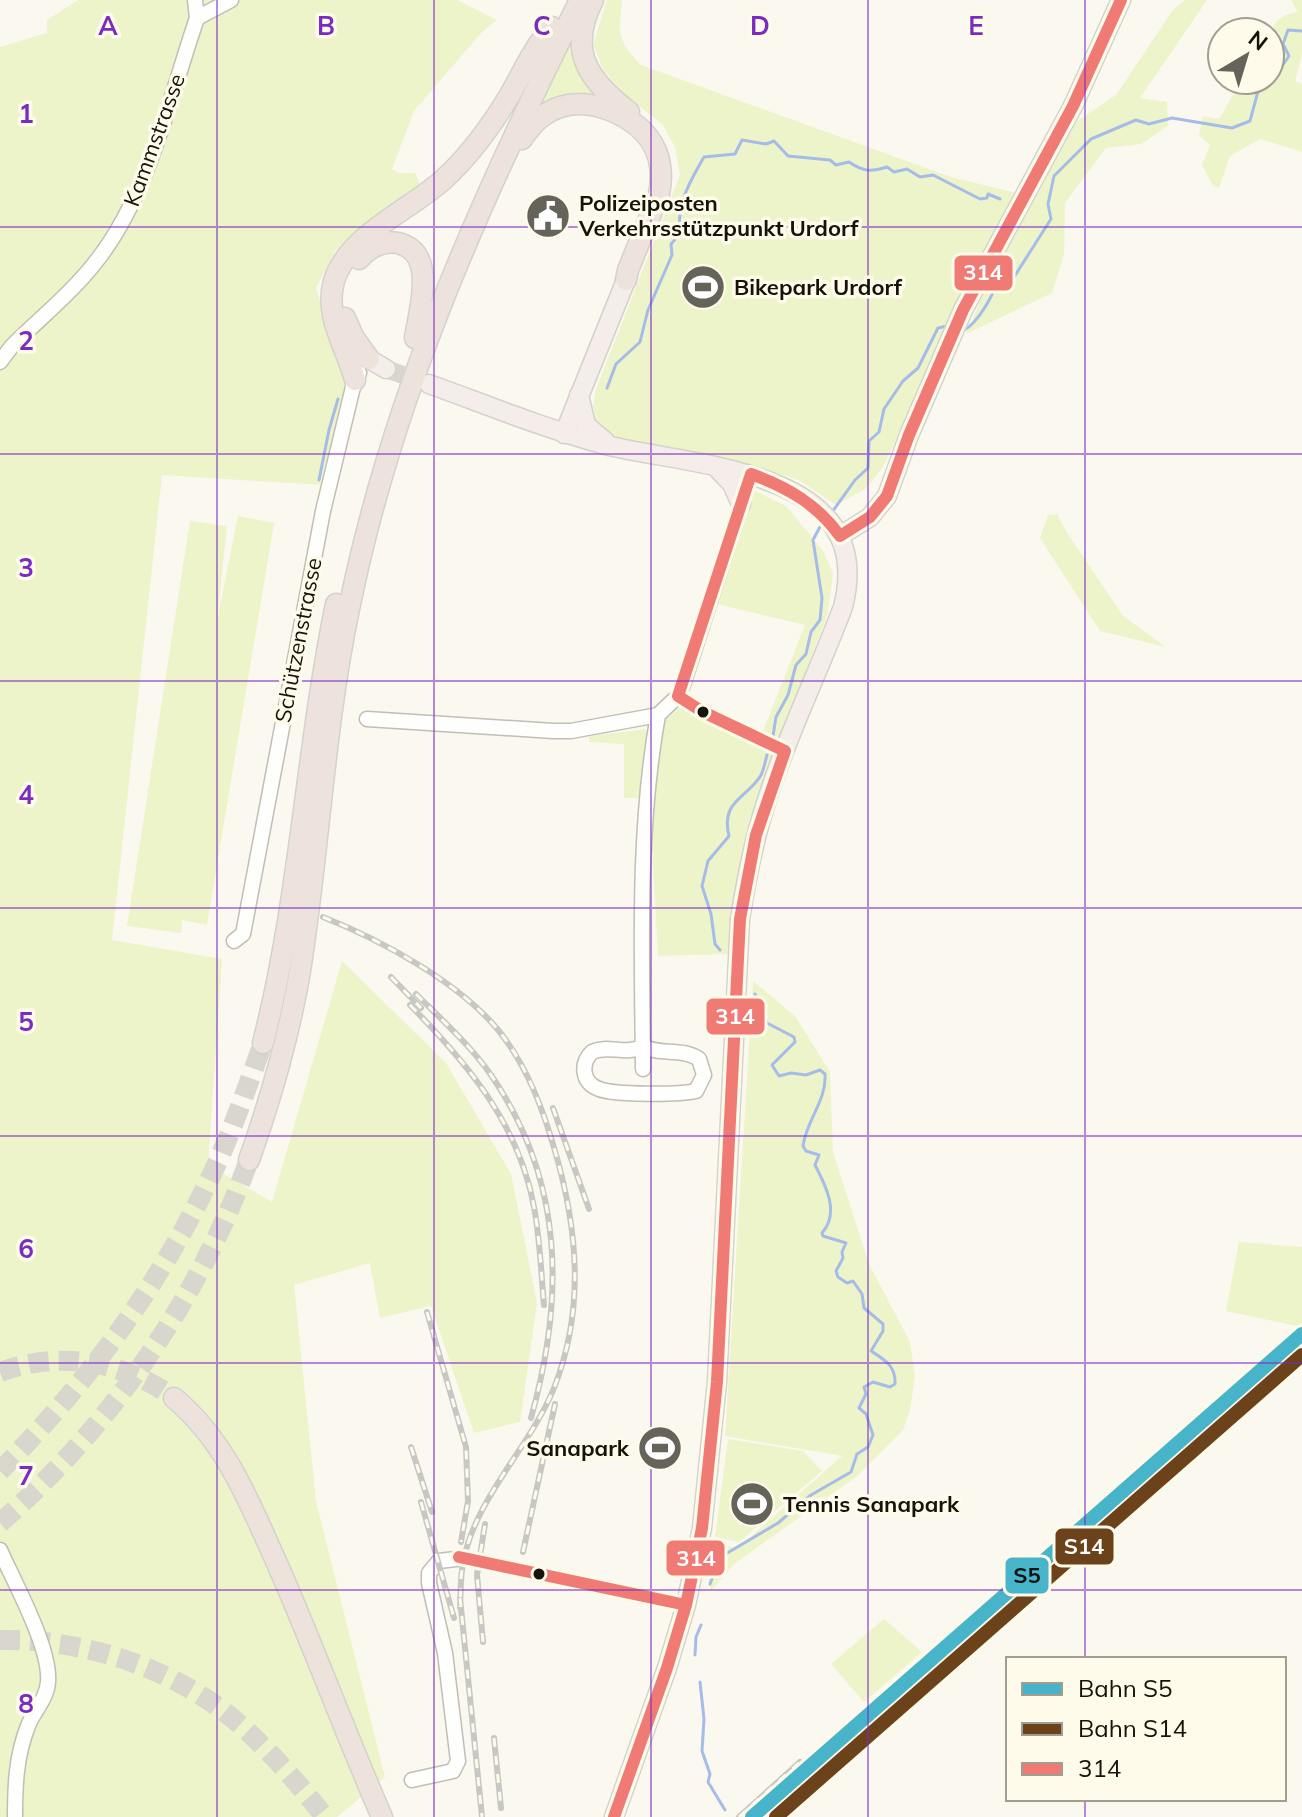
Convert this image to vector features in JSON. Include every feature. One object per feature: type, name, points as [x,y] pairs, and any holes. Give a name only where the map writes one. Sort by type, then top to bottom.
[{"type":"highway","points":[[263,1043],[289,920],[315,718],[336,603],[373,466],[415,338],[484,170],[565,0]]},
{"type":"highway","points":[[249,1160],[281,1059],[300,972],[337,672],[358,568],[406,402],[431,330],[474,222],[580,0]]},
{"type":"highway","points":[[593,0],[582,29],[585,64],[609,104],[651,138],[661,171],[659,194],[626,280]]},
{"type":"highway","points":[[355,380],[331,310],[335,278],[346,257],[364,239],[428,193],[467,156],[497,117],[536,45],[552,27]]},
{"type":"highway","points":[[474,222],[536,120],[566,104],[609,104]]},
{"type":"highway","points":[[377,364],[348,328],[342,304],[343,290],[352,267],[377,245],[387,242],[406,247],[422,266],[423,281],[415,338]]},
{"type":"highway","points":[[335,326],[354,352],[377,364]]},
{"type":"highway","points":[[174,1398],[219,1446],[243,1489],[307,1631],[382,1817]]},
{"type":"main road","points":[[837,532],[870,517],[887,496],[909,435],[957,323],[1073,106],[1121,0]]},
{"type":"main road","points":[[564,434],[626,280]]},
{"type":"main road","points":[[429,384],[564,434],[615,448],[751,474],[776,483],[799,495],[820,512],[837,532],[848,566],[846,597],[764,808],[751,854],[740,919],[713,1434],[702,1528],[686,1605],[650,1722],[614,1817]]},
{"type":"main road","points":[[579,395],[582,414],[590,430],[615,448]]},
{"type":"main road","points":[[715,466],[732,484],[741,504]]},
{"type":"street","points":[[195,0],[197,18],[231,0]]},
{"type":"street","name":"Kammstrasse","points":[[0,362],[12,346],[96,262],[123,222],[140,184],[197,18]]},
{"type":"street","name":"Schützenstrasse","points":[[234,941],[243,934],[323,511],[355,380],[377,364]]},
{"type":"street","points":[[367,719],[571,731],[658,715],[678,696],[683,685],[751,474]]},
{"type":"street","points":[[643,1069],[642,865],[645,810],[658,715]]},
{"type":"street","points":[[642,1046],[650,1050],[691,1054],[699,1059],[704,1075],[696,1091],[682,1094],[603,1090],[592,1085],[584,1072],[587,1057],[598,1049],[633,1051],[642,1046]]},
{"type":"street","points":[[0,1550],[31,1619],[44,1657],[48,1682],[43,1700],[29,1722],[20,1748],[15,1782],[15,1817]]},
{"type":"street","points":[[412,1780],[453,1771],[457,1765],[445,1653],[429,1573],[439,1561],[459,1557],[686,1605]]},
{"type":"green space","points":[[78,0],[457,0],[497,20],[481,33],[414,111],[392,169],[399,173],[415,173],[420,184],[335,251],[316,288],[329,330],[345,366],[344,395],[322,485],[162,475],[112,940],[222,959],[208,1165],[272,1202],[342,961],[446,1063],[511,1174],[537,1303],[520,1422],[474,1433],[431,1306],[380,1318],[370,1263],[294,1285],[316,1501],[385,1777],[337,1817],[0,1817],[0,47],[47,33],[47,20]]},
{"type":"green space","points":[[607,0],[622,0],[621,36],[627,49],[641,65],[951,177],[1016,193],[978,264],[883,467],[865,489],[836,505],[799,480],[742,463],[611,439],[596,429],[593,406],[596,389],[680,175],[675,147],[663,125],[624,94],[603,69],[593,44]]},
{"type":"green space","points":[[1185,0],[1207,0],[1140,98],[1167,102],[1168,126],[1141,144],[1106,148],[1065,203],[1064,254],[1052,293],[966,334],[987,286],[1077,121],[1116,95],[1173,10]]},
{"type":"green space","points":[[1291,0],[1302,0],[1302,53],[1295,81],[1302,84],[1302,152],[1260,139],[1230,156],[1219,188],[1213,186],[1202,165],[1210,145],[1199,135],[1203,116],[1219,119],[1233,96],[1286,96],[1285,16],[1298,12]]},
{"type":"green space","points":[[571,39],[577,61],[605,104],[536,110]]},
{"type":"green space","points":[[755,491],[786,506],[823,551],[833,573],[828,614],[759,792],[738,872],[729,954],[658,956],[650,811],[663,722],[681,707],[763,731],[805,625],[713,603]]},
{"type":"green space","points":[[1057,514],[1123,616],[1166,647],[1100,631],[1040,538],[1048,515]]},
{"type":"green space","points":[[238,516],[274,523],[207,925],[182,920],[181,933],[127,926],[190,521],[227,526],[217,621]]},
{"type":"green space","points":[[647,729],[642,798],[624,798],[624,744],[589,742],[589,736]]},
{"type":"green space","points":[[753,981],[795,1016],[830,1072],[833,1152],[869,1264],[910,1342],[915,1376],[910,1410],[903,1430],[856,1477],[734,1564],[711,1591],[708,1576],[714,1544],[738,1548],[842,1456],[725,1436]]},
{"type":"green space","points":[[1239,1242],[1302,1247],[1302,1327],[1226,1311]]},
{"type":"green space","name":"Tennis Sanapark","points":[[728,1439],[803,1451],[822,1471],[739,1542],[715,1537]]},
{"type":"green space","points":[[884,1619],[922,1652],[864,1702],[831,1664]]},
{"type":"waterway","points":[[1286,36],[1288,30],[1302,31]]},
{"type":"waterway","points":[[1286,50],[1289,56],[1286,60]]},
{"type":"waterway","points":[[964,330],[985,307],[998,278],[1014,277],[1051,219],[1048,204],[1054,176],[1091,139],[1136,120],[1149,124],[1172,118],[1232,128],[1250,121],[1257,96]]},
{"type":"waterway","points":[[607,388],[616,364],[640,342],[648,310],[672,255],[671,244],[680,234],[680,213],[685,194],[704,157],[735,154],[742,140],[766,144],[774,141],[788,156],[830,160],[836,165],[849,162],[867,170],[887,167],[894,172],[907,169],[920,177],[933,175],[980,199],[987,198],[988,194],[1000,199]]},
{"type":"waterway","points":[[830,515],[855,480],[868,468],[869,441],[879,432],[884,409],[903,381],[918,368],[938,328],[947,326]]},
{"type":"waterway","points":[[319,480],[338,399]]},
{"type":"waterway","points":[[773,736],[776,717],[788,695],[796,665],[806,654],[811,632],[820,620],[822,598],[813,540],[822,523]]},
{"type":"waterway","points":[[720,950],[715,944],[711,914],[702,886],[708,861],[729,836],[728,815],[737,801],[756,783],[767,755]]},
{"type":"waterway","points":[[710,1584],[724,1555],[778,1523],[811,1495],[851,1472],[857,1454],[868,1447],[873,1435],[866,1414],[859,1408],[866,1394],[864,1387],[873,1382],[890,1387],[895,1384],[892,1368],[871,1351],[883,1331],[883,1324],[864,1308],[862,1294],[853,1281],[847,1283],[838,1277],[836,1271],[846,1243],[822,1233],[831,1208],[815,1165],[819,1155],[806,1151],[803,1146],[823,1093],[825,1074],[820,1070],[806,1075],[791,1073],[779,1076],[772,1065],[795,1042],[794,1037],[767,1023],[755,994]]},
{"type":"waterway","points":[[695,1655],[696,1637],[701,1625]]},
{"type":"waterway","points":[[700,1682],[704,1719],[702,1751],[710,1774],[708,1782],[725,1810]]},
{"type":"tunnel","points":[[386,369],[426,383]]},
{"type":"tunnel","points":[[0,1471],[92,1368],[168,1256],[219,1158],[263,1043]]},
{"type":"tunnel","points":[[0,1523],[79,1445],[147,1357],[205,1262],[249,1160]]},
{"type":"tunnel","points":[[0,1372],[45,1362],[90,1363],[134,1375],[174,1398]]},
{"type":"tunnel","points":[[0,1640],[31,1641],[95,1651],[126,1660],[185,1686],[213,1703],[250,1734],[325,1817]]},
{"type":"railway","points":[[323,917],[418,964],[463,996],[499,1031],[526,1073],[539,1104],[555,1151],[569,1210],[575,1270],[574,1300],[564,1359],[544,1410],[492,1492],[471,1535],[461,1576],[460,1607]]},
{"type":"railway","points":[[391,977],[421,1008]]},
{"type":"railway","points":[[416,994],[465,1043],[491,1075],[515,1115],[533,1156],[545,1198],[553,1284],[542,1373],[531,1418]]},
{"type":"railway","points":[[410,1005],[451,1049],[488,1097],[516,1149],[534,1207],[544,1305]]},
{"type":"railway","points":[[553,1108],[589,1209]]},
{"type":"railway","points":[[427,1312],[466,1447],[468,1501],[461,1542]]},
{"type":"railway","points":[[523,1552],[555,1404]]},
{"type":"railway","points":[[411,1447],[432,1512]]},
{"type":"railway","points":[[421,1502],[454,1618]]},
{"type":"railway","points":[[483,1642],[477,1575],[485,1524]]},
{"type":"railway","points":[[460,1598],[482,1817]]},
{"type":"railway","points":[[494,1738],[501,1808]]},
{"type":"railway","points":[[739,1817],[800,1762]]},
{"type":"rail line","name":"S5","points":[[752,1817],[1302,1334]]},
{"type":"rail line","name":"S14","points":[[776,1817],[1302,1355]]},
{"type":"transit line","name":"314","points":[[840,536],[870,517],[887,496],[909,435],[963,310],[1073,106],[1121,0]]},
{"type":"transit line","name":"314","points":[[751,474],[800,498],[840,536]]},
{"type":"transit line","name":"314","points":[[678,696],[751,474]]},
{"type":"transit line","name":"314","points":[[678,696],[703,712],[785,751]]},
{"type":"transit line","name":"314","points":[[614,1817],[667,1668],[686,1605],[702,1528],[717,1382],[740,919],[756,835],[785,751]]},
{"type":"transit line","name":"314","points":[[459,1557],[686,1605]]},
{"type":"place","name":"Polizeiposten Verkehrsstützpunkt Urdorf","points":[[548,216]]},
{"type":"place","name":"Bikepark Urdorf","points":[[703,287]]},
{"type":"place","name":"Sanapark","points":[[660,1448]]},
{"type":"place","name":"Tennis Sanapark","points":[[752,1504]]}]
